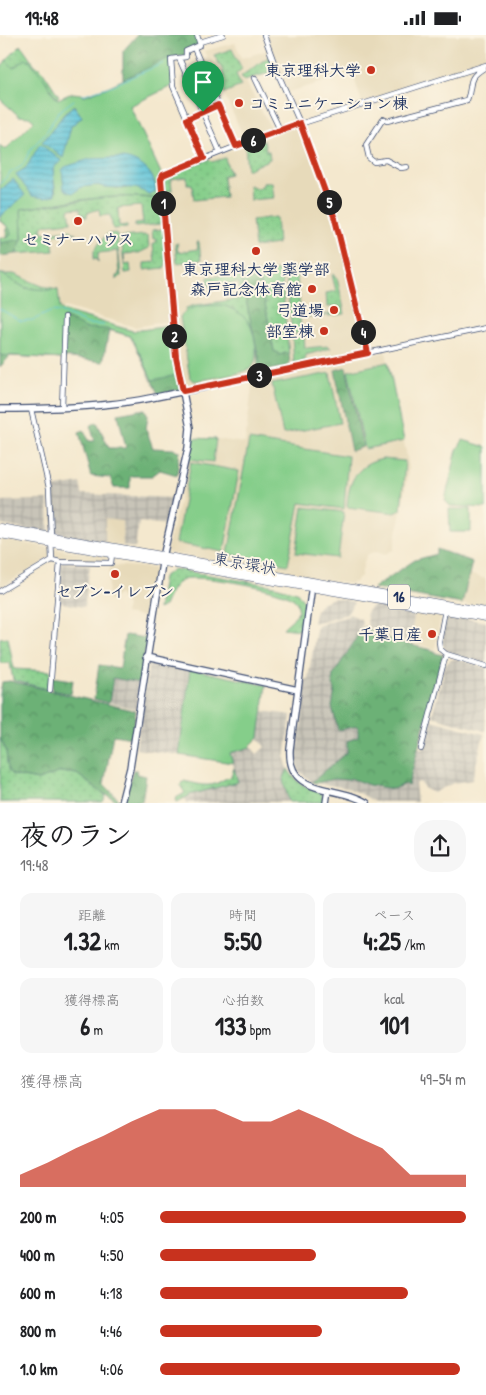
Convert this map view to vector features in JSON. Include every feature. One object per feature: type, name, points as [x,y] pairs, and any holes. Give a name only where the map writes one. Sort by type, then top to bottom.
[{"type":"highway","name":"東京環状","points":[[0,528],[112,553],[162,560]]},
{"type":"highway","name":"東京環状","points":[[0,534],[52,540],[312,585],[486,612]]},
{"type":"highway","name":"東京環状","points":[[312,585],[486,617]]},
{"type":"street","points":[[197,35],[200,42]]},
{"type":"street","points":[[204,158],[173,86],[171,59],[186,57],[186,51],[200,45],[200,42],[223,35]]},
{"type":"street","points":[[264,35],[279,76],[300,123],[335,219],[368,353]]},
{"type":"street","points":[[194,48],[236,146]]},
{"type":"street","points":[[179,58],[220,152]]},
{"type":"street","points":[[121,803],[130,768],[162,560],[188,448],[190,428],[176,357],[161,179],[163,175],[204,158],[300,123],[485,67]]},
{"type":"street","points":[[407,167],[402,168],[386,160],[374,162],[369,158],[366,145],[383,119],[387,121],[466,100],[470,81],[476,73],[485,67]]},
{"type":"street","points":[[255,78],[280,130]]},
{"type":"street","points":[[187,119],[218,105]]},
{"type":"street","points":[[62,408],[64,317]]},
{"type":"street","points":[[0,409],[62,408],[111,404],[205,387],[486,328]]},
{"type":"street","points":[[31,409],[49,488],[52,560]]},
{"type":"street","points":[[0,591],[52,560],[60,562],[111,563],[112,553]]},
{"type":"street","points":[[50,690],[60,562]]},
{"type":"street","points":[[312,585],[290,749],[291,765],[298,777],[306,784],[346,793],[367,803]]},
{"type":"street","points":[[444,610],[439,642],[440,649],[446,654],[486,666]]},
{"type":"street","points":[[421,749],[446,654]]},
{"type":"street","points":[[146,657],[298,689]]},
{"type":"street","points":[[326,803],[328,790]]},
{"type":"shaded area","name":"東京理科大学","points":[[266,35],[486,35],[486,56],[474,67],[362,103],[353,74],[288,92]]},
{"type":"shaded area","name":"東京理科大学","points":[[235,43],[242,58],[268,50],[276,71],[245,80],[272,130],[245,140],[204,51]]},
{"type":"shaded area","name":"東京理科大学 薬学部","points":[[299,126],[301,127],[334,219],[366,349],[365,351],[186,388],[177,345],[163,178],[164,176]]},
{"type":"shaded area","name":"東京理科大学 薬学部","points":[[160,199],[171,319],[169,321],[135,327],[65,307],[61,310],[58,302],[47,290],[0,273],[0,243],[20,209]]},
{"type":"shaded area","points":[[386,352],[409,467],[394,550],[386,554],[378,551],[368,554],[364,561],[361,576],[355,582],[349,584],[169,553],[167,550],[188,459],[212,462],[216,439],[245,443],[253,379]]},
{"type":"shaded area","points":[[80,483],[82,494],[175,498],[169,525],[139,522],[135,548],[123,546],[122,521],[105,519],[105,543],[53,534],[52,488]]},
{"type":"shaded area","points":[[0,499],[1,501],[48,500],[49,533],[0,525]]},
{"type":"shaded area","points":[[105,519],[123,521],[123,546],[105,543]]},
{"type":"shaded area","points":[[0,539],[51,548],[51,556],[0,588]]},
{"type":"shaded area","points":[[54,548],[108,557],[108,559],[105,561],[56,560],[54,558]]},
{"type":"shaded area","points":[[61,563],[90,565],[84,607],[58,602]]},
{"type":"shaded area","points":[[110,565],[154,568],[157,572],[150,618],[125,614],[127,606],[119,594],[110,601],[108,597]]},
{"type":"shaded area","points":[[469,574],[486,579],[486,608],[462,604]]},
{"type":"shaded area","points":[[334,598],[354,602],[347,614],[313,623],[316,610],[321,603]]},
{"type":"shaded area","points":[[375,603],[415,610],[410,642],[368,627],[366,612]]},
{"type":"shaded area","points":[[415,610],[441,614],[435,649],[410,642]]},
{"type":"shaded area","points":[[349,614],[361,619],[362,625],[332,682],[335,690],[333,707],[358,726],[358,737],[347,752],[312,782],[299,771],[295,755],[296,747],[298,747],[305,699],[302,698],[305,679],[308,679],[317,625],[348,616]]},
{"type":"shaded area","points":[[446,615],[486,622],[486,664],[449,653],[442,644]]},
{"type":"shaded area","points":[[456,659],[486,668],[485,731],[432,716],[446,664]]},
{"type":"shaded area","points":[[153,660],[190,669],[179,755],[136,749],[149,663]]},
{"type":"shaded area","points":[[112,678],[140,683],[136,709],[109,703]]},
{"type":"shaded area","points":[[262,711],[291,715],[285,759],[288,769],[283,780],[289,802],[187,803],[185,798],[188,795],[238,782],[230,753],[251,747],[257,754],[265,747],[258,738]]},
{"type":"shaded area","points":[[431,720],[484,734],[472,780],[453,783],[433,793],[424,788],[419,782],[415,784],[417,802],[375,802],[348,788],[316,783],[334,779],[349,780],[350,778],[369,785],[408,785],[418,748],[423,749]]},
{"type":"green space","points":[[137,35],[196,35],[200,44],[185,50],[185,56],[172,57],[130,106],[141,159],[145,167],[120,158],[135,74],[123,79],[123,51]]},
{"type":"green space","points":[[21,45],[35,65],[42,70],[59,96],[57,98],[29,60],[13,68],[6,60]]},
{"type":"green space","points":[[232,49],[242,69],[236,74],[241,86],[224,93],[222,89],[224,87],[223,71],[214,55]]},
{"type":"green space","points":[[270,56],[276,71],[244,80],[241,76]]},
{"type":"green space","points":[[171,57],[172,86],[130,106],[161,173],[159,176],[160,199],[108,197],[21,209],[22,239],[0,243],[0,237],[6,238],[11,235],[11,232],[0,221],[0,217],[22,196],[13,179],[0,191],[0,145],[5,150],[34,121],[29,117],[19,116],[0,99],[0,70],[6,60],[13,68],[26,59],[29,60],[58,99],[72,93],[82,94],[83,96],[105,88]],"holes":[[[74,105],[82,117],[71,126],[63,155],[50,134],[63,115]],[[120,158],[134,162],[149,172],[153,178],[156,191],[149,194],[141,189],[130,187],[123,189],[95,185],[82,187],[96,159]],[[55,166],[53,174],[56,193],[24,169]]]},
{"type":"green space","points":[[258,140],[259,142],[264,141],[265,151],[269,151],[270,159],[247,170],[245,145]]},
{"type":"green space","points":[[225,158],[230,174],[223,176],[225,197],[194,200],[192,184],[187,184],[187,177],[171,179],[172,191],[164,191],[164,176],[209,159],[212,162]]},
{"type":"green space","points":[[145,167],[160,199],[108,197],[21,209],[22,239],[16,254],[0,256],[0,237],[6,238],[7,226],[0,221],[0,217],[11,208],[104,187]]},
{"type":"green space","points":[[264,182],[272,182],[274,198],[250,200],[249,185],[257,188],[262,186]]},
{"type":"green space","points":[[128,196],[160,199],[162,222],[160,224],[135,227],[135,224],[143,223],[141,206],[118,208],[119,226],[127,225],[127,228],[113,229],[110,215],[100,216],[99,209],[87,213],[87,217],[84,217],[84,214],[81,214],[80,208],[69,209],[71,222],[43,225],[43,228],[40,230],[43,230],[43,233],[71,230],[76,233],[52,235],[54,251],[16,254],[22,239],[20,209],[107,197]]},
{"type":"green space","points":[[276,217],[278,244],[255,247],[252,220]]},
{"type":"green space","points":[[163,229],[166,265],[164,268],[144,270],[144,263],[155,262],[153,245],[158,239],[153,239],[152,230]]},
{"type":"green space","points":[[107,234],[117,234],[121,276],[116,280],[116,276],[119,275],[117,251],[98,253],[98,262],[97,259],[94,260],[94,250]]},
{"type":"green space","points":[[148,236],[149,248],[139,253],[124,254],[125,265],[130,264],[131,272],[125,273],[121,237]]},
{"type":"green space","points":[[197,242],[199,242],[201,260],[177,263],[175,244],[178,243],[178,252],[198,249]]},
{"type":"green space","points":[[296,268],[301,316],[326,314],[326,316],[300,317],[301,333],[292,333],[285,269]]},
{"type":"green space","points":[[281,270],[289,355],[285,353],[280,356],[274,351],[259,280],[241,279],[262,369],[258,370],[257,351],[235,310],[223,306],[210,305],[185,311],[186,308],[195,305],[240,299],[239,283],[209,286],[208,277]]},
{"type":"green space","points":[[0,273],[25,288],[58,289],[60,308],[64,311],[133,331],[171,326],[177,375],[152,380],[130,336],[107,329],[85,328],[64,317],[63,359],[0,355]]},
{"type":"green space","points":[[2,274],[14,274],[42,286],[58,289],[35,290],[22,286]]},
{"type":"green space","points":[[334,274],[335,278],[337,277],[345,314],[328,316],[328,314],[341,312],[339,306],[327,307],[326,293],[336,291],[332,275]]},
{"type":"green space","points":[[241,278],[259,280],[274,351],[280,355],[285,353],[289,355],[290,363],[288,366],[262,372]]},
{"type":"green space","points":[[222,305],[236,311],[248,321],[256,345],[256,359],[251,368],[247,370],[195,381],[190,378],[180,317],[194,308]]},
{"type":"green space","points":[[48,312],[97,324],[173,351],[181,390],[158,394],[132,338],[109,330],[103,362],[63,357],[63,359],[10,356],[0,367],[0,313]]},
{"type":"green space","points":[[304,335],[305,348],[329,346],[331,348],[306,355],[305,361],[294,363],[292,336]]},
{"type":"green space","points":[[388,362],[404,441],[365,449],[348,371]]},
{"type":"green space","points":[[346,367],[363,447],[351,451],[335,370]]},
{"type":"green space","points":[[330,373],[340,423],[283,434],[272,384]]},
{"type":"green space","points":[[145,409],[148,416],[146,429],[153,448],[180,451],[177,475],[160,470],[152,476],[130,476],[130,488],[114,488],[110,478],[91,476],[79,432],[84,430],[89,441],[95,441],[90,426],[97,422],[109,448],[126,448],[118,414]]},
{"type":"green space","points":[[191,438],[216,439],[213,462],[188,459]]},
{"type":"green space","points":[[249,440],[348,456],[344,509],[300,503],[288,565],[228,554]]},
{"type":"green space","points":[[463,440],[486,447],[486,508],[450,506],[445,500],[457,450]]},
{"type":"green space","points":[[383,459],[405,461],[401,510],[395,513],[347,507],[349,489],[356,475],[367,465]]},
{"type":"green space","points":[[191,462],[239,471],[224,552],[176,543]]},
{"type":"green space","points":[[303,507],[344,512],[338,558],[296,553]]},
{"type":"green space","points":[[449,509],[471,509],[471,532],[450,532]]},
{"type":"green space","points":[[437,549],[472,562],[462,604],[373,588],[415,560],[437,554]]},
{"type":"green space","points":[[174,569],[275,586],[297,592],[304,602],[300,630],[283,628],[298,611],[297,603],[291,598],[263,588],[225,581],[184,579],[174,587],[164,606],[158,609],[163,577]]},
{"type":"green space","points":[[365,627],[387,638],[435,651],[435,653],[443,655],[408,786],[405,784],[393,789],[369,785],[350,778],[349,780],[334,779],[316,783],[312,782],[347,752],[347,741],[358,737],[358,726],[338,730],[332,707],[335,690],[332,682],[333,675],[360,630]]},
{"type":"green space","points":[[125,635],[147,638],[140,683],[113,678],[109,703],[94,699],[99,665],[120,668]]},
{"type":"green space","points":[[8,637],[14,669],[51,671],[49,688],[13,680],[10,663],[0,663],[0,638]]},
{"type":"green space","points":[[190,669],[266,685],[259,737],[251,747],[230,753],[233,763],[179,755]]},
{"type":"green space","points":[[52,677],[73,680],[71,694],[52,690]]},
{"type":"green space","points":[[10,681],[136,711],[132,738],[113,735],[104,784],[119,800],[118,802],[77,774],[61,772],[38,780],[12,775],[8,770],[6,750],[0,738],[0,695],[2,682]]},
{"type":"green space","points":[[0,738],[6,750],[7,764],[12,775],[38,780],[61,772],[77,774],[106,796],[103,802],[0,802]]},
{"type":"green space","points":[[234,768],[238,782],[189,795],[177,802],[176,798],[185,793],[180,785],[184,781],[203,785],[215,784],[231,777]]},
{"type":"green space","points":[[288,769],[299,782],[321,793],[323,802],[289,802],[283,780]]},
{"type":"green space","points":[[133,770],[137,770],[136,774],[146,776],[142,801],[124,802]]},
{"type":"water","points":[[73,106],[82,117],[71,126],[63,158],[42,142]]},
{"type":"water","points":[[40,144],[62,161],[53,170],[55,195],[45,198],[32,196],[16,174],[26,168]]},
{"type":"water","points":[[117,158],[131,160],[143,167],[152,177],[156,191],[149,194],[136,188],[104,187],[98,185],[82,187],[73,193],[64,189],[62,170],[65,167],[90,159]]},
{"type":"water","points":[[13,179],[25,195],[0,217],[0,191]]},
{"type":"waterway","points":[[82,95],[113,85],[164,63]]},
{"type":"waterway","points":[[0,184],[10,173],[22,166],[31,149],[47,131],[58,112],[74,100]]},
{"type":"waterway","points":[[0,309],[21,321],[33,320],[52,311],[60,312],[87,324],[104,325]]},
{"type":"place","name":"東京理科大学","points":[[371,70]]},
{"type":"place","name":"コミュニケーション棟","points":[[239,103]]},
{"type":"place","name":"セミナーハウス","points":[[78,221]]},
{"type":"place","name":"東京理科大学 薬学部","points":[[256,251]]},
{"type":"place","name":"森戸記念体育館","points":[[312,289]]},
{"type":"place","name":"弓道場","points":[[334,310]]},
{"type":"place","name":"部室棟","points":[[324,331]]},
{"type":"place","name":"セブン-イレブン","points":[[115,574]]},
{"type":"place","name":"千葉日産","points":[[432,634]]},
{"type":"route","points":[[218,105],[236,146],[300,123],[335,219],[368,353],[183,391],[176,357],[161,179],[163,175],[204,158],[187,119],[203,112],[218,105]]}]
